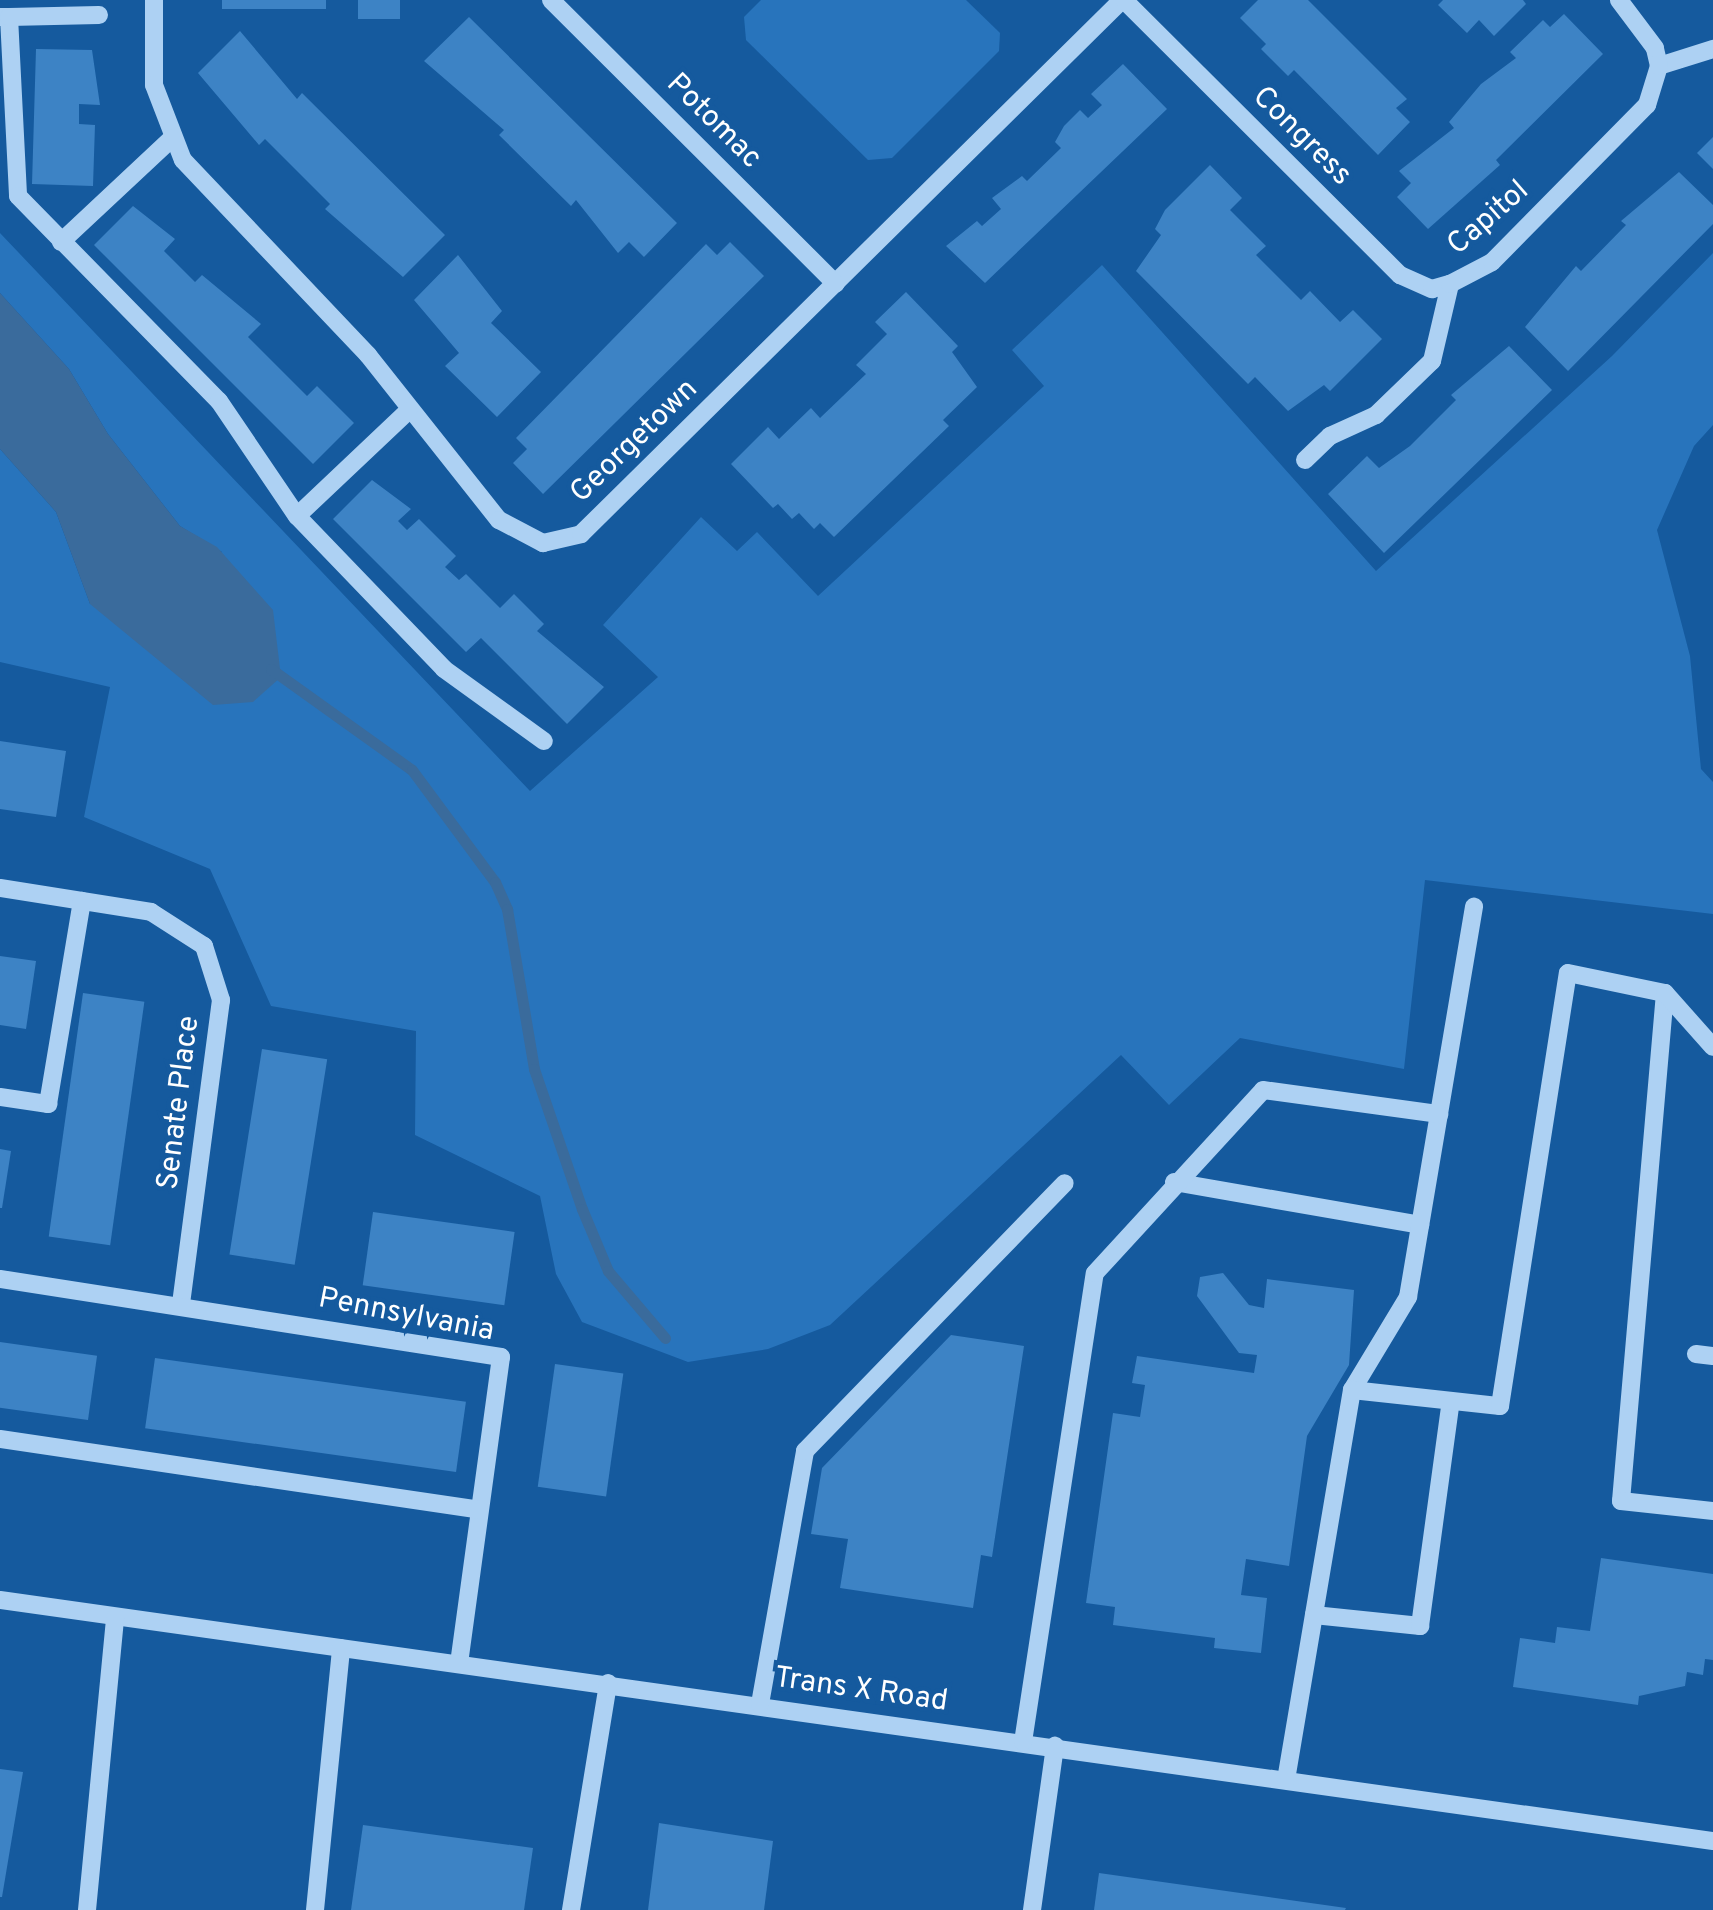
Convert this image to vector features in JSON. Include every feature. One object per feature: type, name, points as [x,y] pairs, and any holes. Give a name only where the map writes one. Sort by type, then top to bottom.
[{"type":"street","name":"Georgetown","points":[[154,0],[154,84],[171,139],[215,200],[368,355],[408,411],[499,520],[543,543],[581,534],[1123,0]]},
{"type":"street","name":"Potomac","points":[[551,0],[836,284]]},
{"type":"street","name":"Congress","points":[[1123,0],[1400,275],[1432,289],[1450,284]]},
{"type":"street","points":[[1620,0],[1647,33],[1660,66],[1713,49]]},
{"type":"street","points":[[99,15],[4,17],[18,196],[219,401],[297,516],[444,669],[544,741]]},
{"type":"street","name":"Capitol","points":[[1304,460],[1330,436],[1376,416],[1432,361],[1450,284],[1492,262],[1647,104],[1660,66]]},
{"type":"street","points":[[61,242],[171,139]]},
{"type":"street","points":[[297,516],[408,411]]},
{"type":"street","name":"Senate Place","points":[[0,888],[151,912],[204,946],[221,1000],[182,1304]]},
{"type":"street","points":[[0,1097],[48,1104],[82,901]]},
{"type":"street","points":[[1286,1780],[1352,1390],[1408,1297],[1474,907]]},
{"type":"street","points":[[1352,1390],[1500,1406],[1568,973],[1665,993],[1713,1047]]},
{"type":"street","points":[[1665,993],[1621,1501],[1713,1511]]},
{"type":"street","points":[[1023,1742],[1095,1273],[1174,1182],[1263,1090],[1439,1114]]},
{"type":"street","points":[[1174,1182],[1420,1224]]},
{"type":"street","points":[[760,1704],[804,1450],[1065,1183]]},
{"type":"street","name":"Pennsylvania","points":[[0,1279],[501,1356],[459,1663]]},
{"type":"street","points":[[1314,1615],[1420,1626],[1451,1401]]},
{"type":"street","points":[[0,1439],[480,1510]]},
{"type":"street","name":"Trans X Road","points":[[0,1600],[1713,1840]]},
{"type":"street","points":[[87,1910],[115,1617]]},
{"type":"street","points":[[315,1910],[342,1648]]},
{"type":"street","points":[[570,1910],[608,1684]]},
{"type":"street","points":[[1032,1910],[1055,1746]]},
{"type":"shaded area","points":[[761,0],[966,0],[1000,33],[999,51],[892,158],[868,160],[746,40],[744,17]]},
{"type":"shaded area","points":[[0,233],[530,791],[658,677],[603,625],[701,517],[737,551],[757,532],[818,596],[1044,386],[1012,350],[1102,265],[1376,571],[1612,356],[1713,253],[1713,425],[1694,446],[1657,530],[1690,656],[1701,769],[1713,782],[1713,914],[1425,880],[1404,1069],[1240,1038],[1169,1105],[1121,1055],[830,1325],[768,1349],[688,1362],[582,1322],[556,1274],[540,1196],[415,1135],[416,1031],[271,1006],[210,869],[84,817],[110,687],[0,662],[0,449],[56,512],[90,604],[222,552],[180,526],[108,434],[69,369],[0,293]]},
{"type":"shaded area","points":[[0,293],[69,369],[108,434],[180,526],[217,547],[273,610],[281,677],[253,702],[213,705],[90,604],[56,512],[0,449]]},
{"type":"building","points":[[222,0],[326,0],[326,9],[222,9]]},
{"type":"building","points":[[358,0],[400,0],[400,19],[358,19]]},
{"type":"building","points":[[1258,0],[1308,0],[1407,99],[1396,108],[1410,122],[1378,155],[1294,70],[1288,76],[1261,49],[1266,44],[1240,18]]},
{"type":"building","points":[[1443,0],[1523,0],[1526,4],[1494,36],[1479,20],[1467,33],[1438,5]]},
{"type":"building","points":[[1564,14],[1603,54],[1496,160],[1500,165],[1428,229],[1397,197],[1411,183],[1399,171],[1454,128],[1449,122],[1481,84],[1516,58],[1510,52],[1543,20],[1550,27]]},
{"type":"building","points":[[469,17],[677,223],[644,257],[629,242],[618,253],[576,200],[571,206],[499,135],[504,130],[424,61]]},
{"type":"building","points":[[240,31],[297,99],[302,93],[445,235],[403,277],[325,209],[330,204],[265,139],[259,145],[198,73]]},
{"type":"building","points":[[36,49],[92,50],[100,105],[79,104],[79,124],[95,125],[93,186],[32,184]]},
{"type":"building","points":[[1123,64],[1167,109],[985,283],[946,246],[977,221],[982,226],[1001,209],[992,198],[1022,176],[1027,181],[1061,148],[1055,142],[1064,126],[1080,110],[1088,118],[1102,105],[1091,94]]},
{"type":"building","points":[[1713,137],[1713,169],[1697,153]]},
{"type":"building","points":[[1210,165],[1242,198],[1230,210],[1266,246],[1256,255],[1301,300],[1310,291],[1340,322],[1353,310],[1382,339],[1330,391],[1324,385],[1288,411],[1255,377],[1248,384],[1136,271],[1161,235],[1155,229],[1165,210]]},
{"type":"building","points":[[1679,172],[1713,205],[1713,224],[1568,371],[1525,327],[1576,266],[1581,271],[1626,225],[1621,221]]},
{"type":"building","points":[[133,206],[175,239],[164,251],[195,282],[202,275],[261,324],[248,337],[307,396],[317,386],[354,423],[313,464],[94,245]]},
{"type":"building","points":[[730,242],[764,276],[543,494],[513,463],[527,449],[516,438],[706,244],[717,255]]},
{"type":"building","points":[[458,255],[502,311],[491,323],[541,372],[497,417],[445,366],[459,353],[414,300]]},
{"type":"building","points":[[906,292],[958,346],[952,352],[977,387],[943,420],[949,426],[834,537],[820,523],[814,529],[799,513],[792,519],[778,504],[773,508],[731,464],[768,427],[779,439],[811,408],[820,418],[866,374],[856,365],[887,334],[875,322]]},
{"type":"building","points":[[1509,346],[1552,390],[1384,553],[1328,494],[1367,456],[1379,468],[1410,446],[1456,400],[1451,395]]},
{"type":"building","points":[[372,480],[411,509],[398,521],[407,530],[419,519],[456,556],[445,567],[459,580],[466,574],[500,608],[514,594],[544,624],[537,631],[604,687],[567,724],[481,638],[466,652],[333,519]]},
{"type":"building","points":[[0,741],[66,751],[56,817],[0,809]]},
{"type":"building","points":[[0,956],[36,961],[26,1029],[0,1025]]},
{"type":"building","points":[[83,993],[144,1002],[110,1245],[49,1237]]},
{"type":"building","points":[[262,1049],[327,1059],[295,1265],[229,1254]]},
{"type":"building","points":[[0,1149],[11,1151],[2,1208],[0,1208]]},
{"type":"building","points":[[373,1212],[515,1232],[504,1305],[363,1285]]},
{"type":"building","points":[[1223,1273],[1249,1305],[1264,1308],[1267,1279],[1354,1290],[1349,1365],[1307,1436],[1289,1566],[1246,1559],[1241,1595],[1267,1598],[1261,1653],[1214,1648],[1215,1638],[1113,1625],[1115,1607],[1086,1603],[1113,1413],[1140,1417],[1145,1385],[1132,1383],[1137,1356],[1254,1373],[1257,1355],[1239,1353],[1197,1296],[1200,1277]]},
{"type":"building","points":[[951,1335],[1024,1346],[992,1557],[981,1555],[973,1608],[840,1588],[848,1539],[811,1534],[822,1468]]},
{"type":"building","points":[[0,1342],[97,1356],[88,1420],[0,1408]]},
{"type":"building","points":[[155,1358],[466,1402],[456,1472],[145,1428]]},
{"type":"building","points":[[555,1364],[623,1374],[606,1496],[538,1487]]},
{"type":"building","points":[[1601,1558],[1713,1574],[1713,1660],[1705,1659],[1703,1675],[1687,1672],[1685,1686],[1639,1696],[1638,1705],[1513,1687],[1520,1638],[1555,1643],[1557,1627],[1590,1631]]},
{"type":"building","points":[[0,1769],[23,1772],[2,1897],[0,1897]]},
{"type":"building","points":[[659,1823],[773,1841],[764,1910],[648,1910]]},
{"type":"building","points":[[363,1825],[533,1848],[524,1910],[351,1910]]},
{"type":"building","points":[[1099,1873],[1346,1908],[1094,1910]]},
{"type":"waterway","points":[[271,669],[412,770],[495,882],[507,909],[534,1069],[582,1209],[608,1271],[665,1338]]}]
